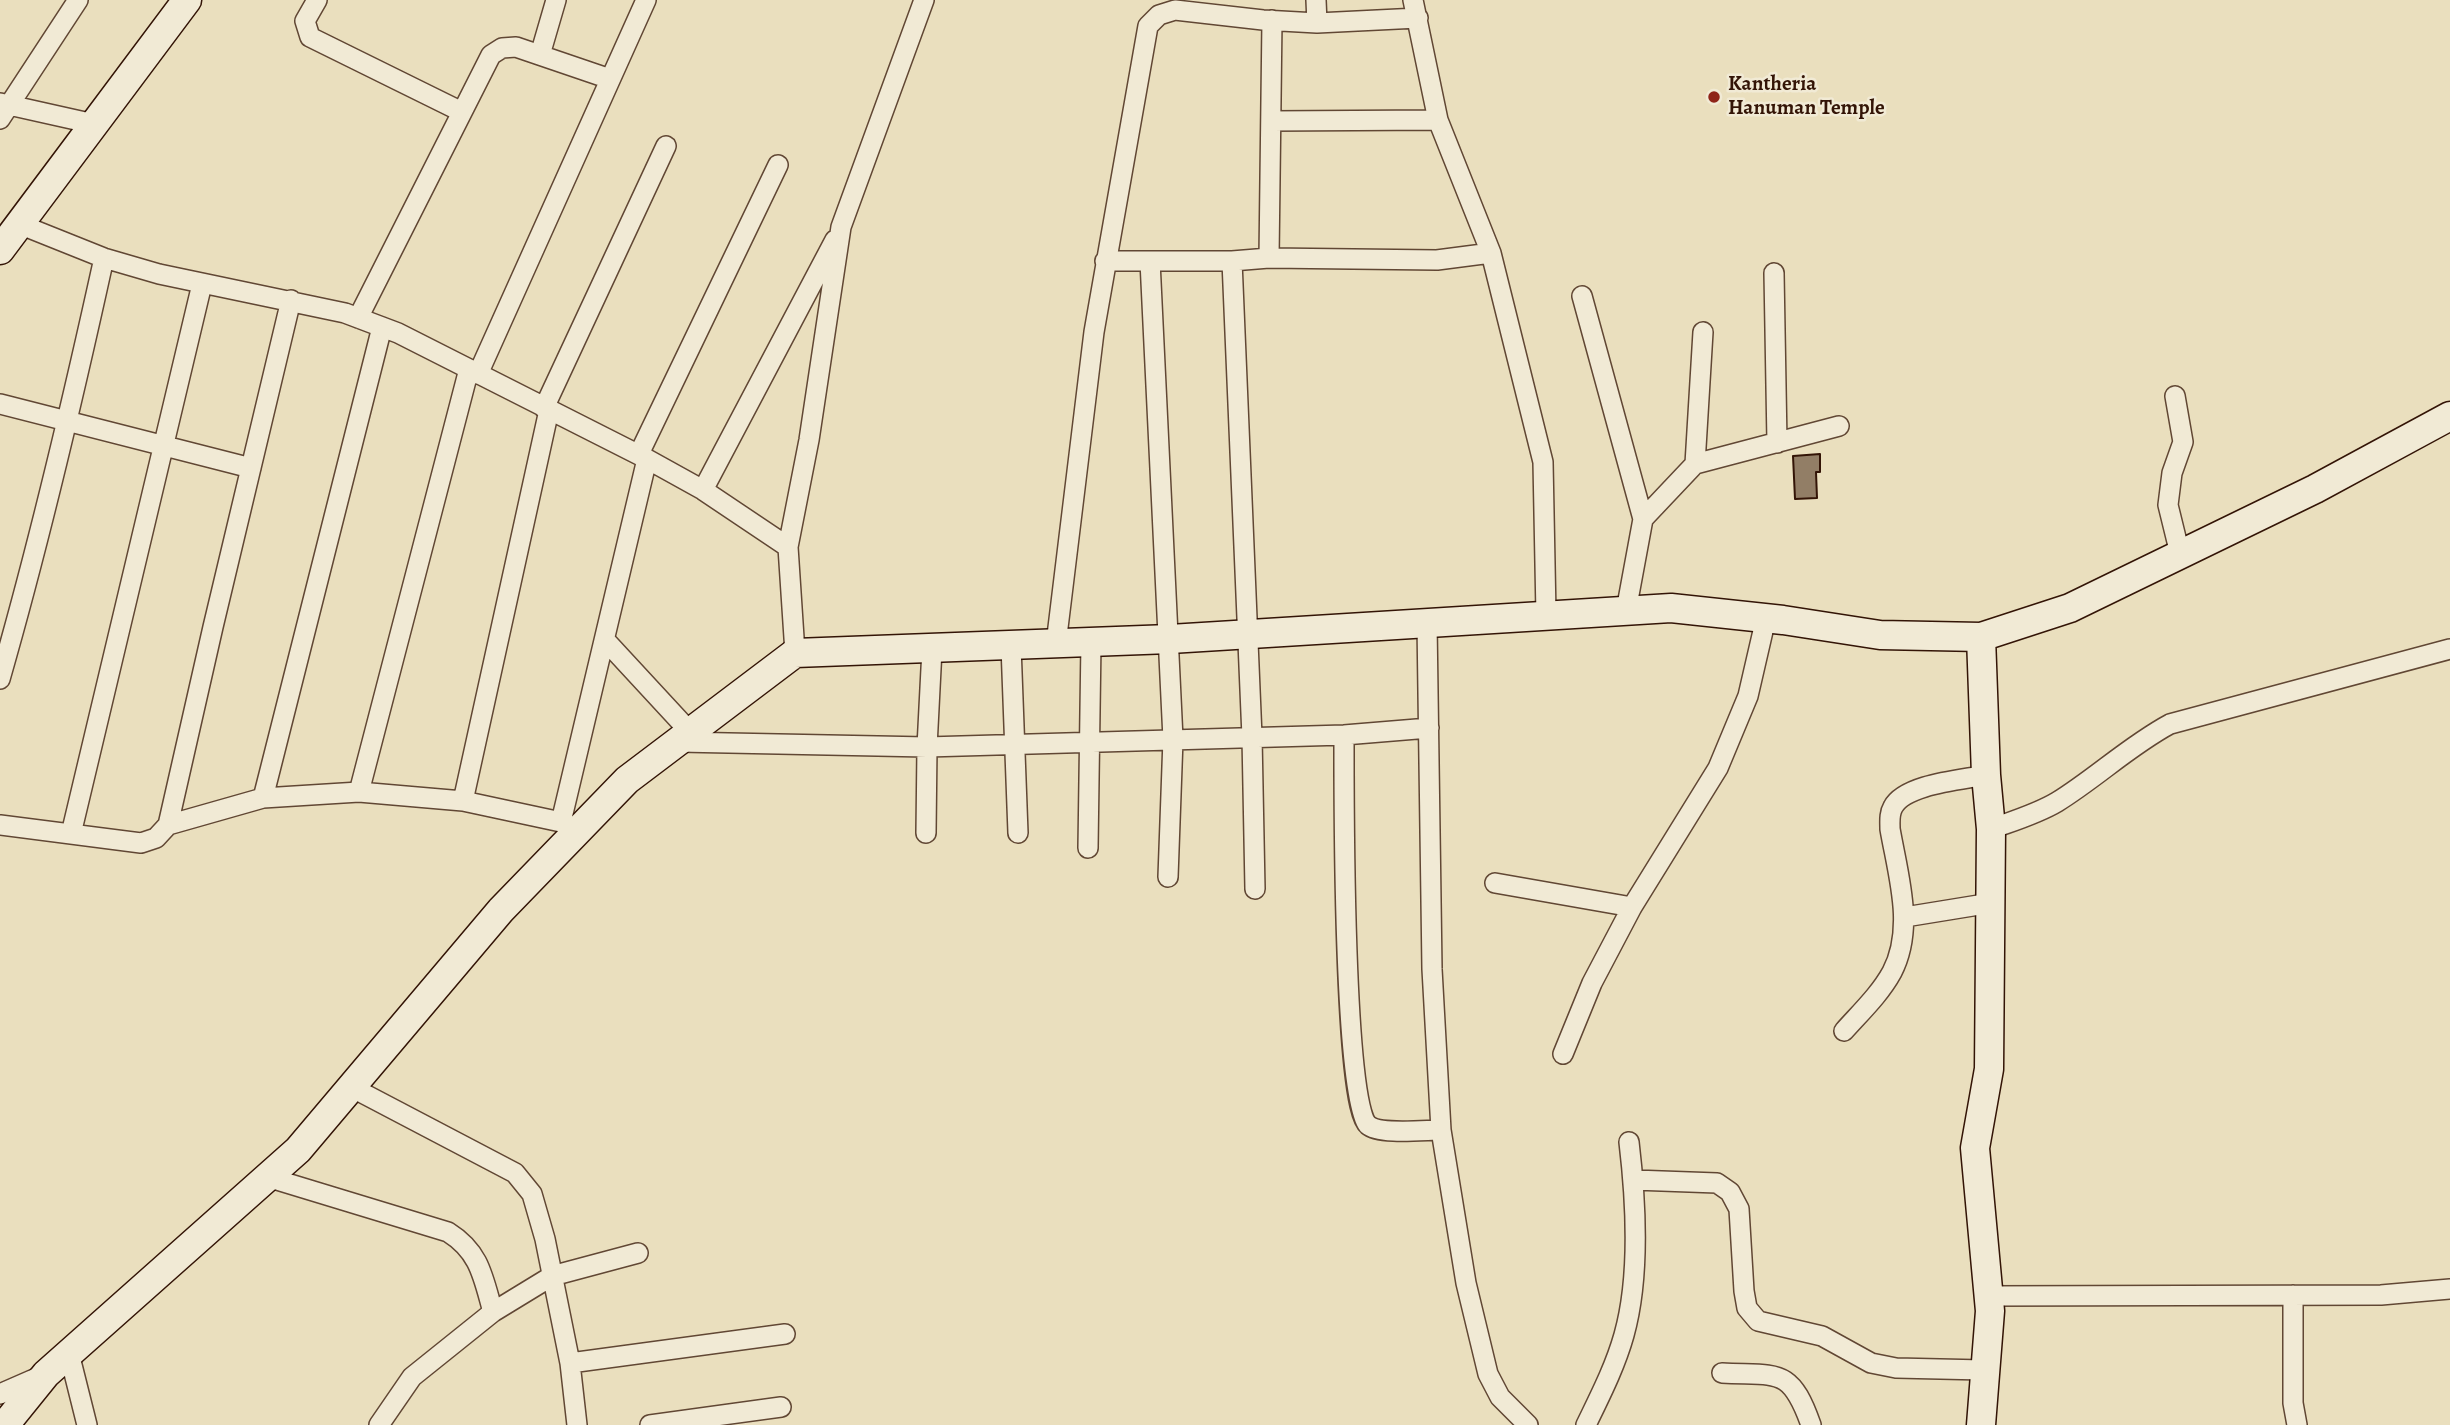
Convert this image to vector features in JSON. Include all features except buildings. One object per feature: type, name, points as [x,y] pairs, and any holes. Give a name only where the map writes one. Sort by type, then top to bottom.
[{"type":"main road","points":[[0,250],[187,0]]},
{"type":"main road","points":[[7,1424],[46,1374],[298,1150],[570,826],[795,653],[1170,639],[1671,608],[1766,618],[1880,635],[1981,637],[2070,608],[2315,489],[2449,413]]},
{"type":"main road","points":[[1981,637],[1986,775],[1991,829],[1989,1069],[1975,1148],[1990,1311],[1981,1425]]},
{"type":"street","points":[[78,0],[3,109],[94,124]]},
{"type":"street","points":[[317,0],[305,21],[310,37],[462,112]]},
{"type":"street","points":[[540,55],[556,0]]},
{"type":"street","points":[[359,792],[474,372],[646,0]]},
{"type":"street","points":[[702,490],[841,227],[924,0]]},
{"type":"street","points":[[1316,0],[1317,23]]},
{"type":"street","points":[[1056,644],[1094,331],[1148,26],[1158,15],[1175,10],[1317,23],[1415,9],[1438,120],[1491,253],[1543,462],[1546,615]]},
{"type":"street","points":[[1269,258],[1272,20]]},
{"type":"street","points":[[358,318],[491,55],[502,48],[516,47],[610,79]]},
{"type":"street","points":[[1271,121],[1438,120]]},
{"type":"street","points":[[463,801],[547,409],[667,146]]},
{"type":"street","points":[[168,825],[263,798],[359,792],[463,801],[570,826],[604,639],[643,456],[778,165]]},
{"type":"street","points":[[19,224],[104,258],[202,284],[291,300],[382,327],[643,456],[702,490],[788,547]]},
{"type":"street","points":[[795,653],[788,547],[811,428],[841,227]]},
{"type":"street","points":[[1105,261],[1232,261],[1269,258],[1437,260],[1491,253]]},
{"type":"street","points":[[0,680],[68,421],[104,258]]},
{"type":"street","points":[[1150,261],[1173,739],[1168,877]]},
{"type":"street","points":[[1232,261],[1252,737],[1255,889]]},
{"type":"street","points":[[1774,273],[1776,443]]},
{"type":"street","points":[[71,834],[202,284]]},
{"type":"street","points":[[1582,296],[1643,519],[1626,611]]},
{"type":"street","points":[[0,825],[141,843],[156,838],[168,825],[291,300]]},
{"type":"street","points":[[263,798],[382,327]]},
{"type":"street","points":[[1695,464],[1703,332]]},
{"type":"street","points":[[2175,397],[2183,442],[2172,473],[2168,505],[2180,554]]},
{"type":"street","points":[[0,404],[251,468]]},
{"type":"street","points":[[1643,519],[1695,464],[1839,426]]},
{"type":"street","points":[[1563,1054],[1592,983],[1632,908],[1718,768],[1748,696],[1766,618]]},
{"type":"street","points":[[1427,623],[1432,969],[1441,1130],[1466,1283],[1488,1374],[1500,1397],[1528,1425]]},
{"type":"street","points":[[604,639],[685,738],[927,747],[1344,735],[1429,728]]},
{"type":"street","points":[[1088,848],[1091,642]]},
{"type":"street","points":[[1011,646],[1018,833]]},
{"type":"street","points":[[926,833],[932,649]]},
{"type":"street","points":[[1991,829],[2057,802],[2140,740],[2169,724],[2450,649]]},
{"type":"street","points":[[1344,735],[1346,954],[1360,1110],[1366,1124],[1376,1130],[1441,1130]]},
{"type":"street","points":[[1844,1031],[1874,997],[1891,973],[1900,954],[1905,917],[1890,829],[1890,815],[1894,804],[1913,790],[1986,775]]},
{"type":"street","points":[[1495,883],[1632,908]]},
{"type":"street","points":[[1905,917],[1991,903]]},
{"type":"street","points":[[351,1087],[515,1173],[532,1194],[545,1239],[570,1363],[577,1425]]},
{"type":"street","points":[[1586,1425],[1624,1335],[1633,1284],[1634,1180],[1629,1142]]},
{"type":"street","points":[[267,1177],[448,1232],[463,1242],[479,1263],[493,1312]]},
{"type":"street","points":[[1634,1180],[1717,1183],[1730,1192],[1739,1209],[1747,1308],[1758,1321],[1822,1336],[1871,1363],[1896,1368],[1984,1370]]},
{"type":"street","points":[[379,1425],[412,1377],[493,1312],[552,1276],[638,1253]]},
{"type":"street","points":[[1989,1296],[2381,1295],[2450,1289]]},
{"type":"street","points":[[2293,1295],[2293,1403],[2297,1425]]},
{"type":"street","points":[[570,1363],[785,1334]]},
{"type":"street","points":[[69,1353],[87,1425]]},
{"type":"street","points":[[1722,1373],[1772,1375],[1790,1382],[1802,1401],[1811,1425]]},
{"type":"street","points":[[0,1394],[46,1374]]},
{"type":"street","points":[[650,1425],[781,1408]]},
{"type":"place","name":"Kantheria Hanuman Temple","points":[[1714,97]]}]
